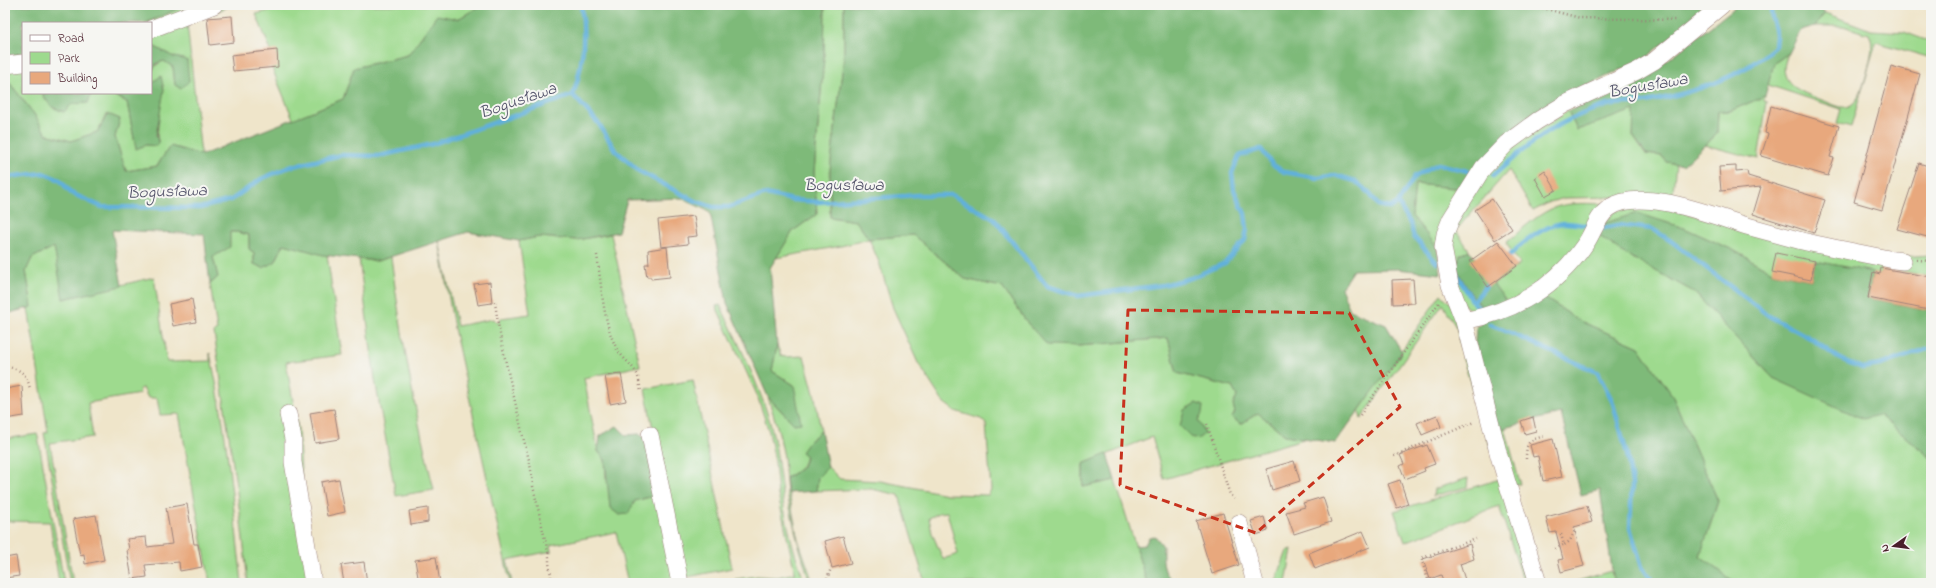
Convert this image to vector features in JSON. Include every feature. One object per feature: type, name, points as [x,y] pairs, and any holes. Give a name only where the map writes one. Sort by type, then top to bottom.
[{"type":"street","points":[[152,29],[214,5]]},
{"type":"street","points":[[1538,583],[1499,456],[1464,321],[1450,285],[1443,247],[1445,234],[1450,219],[1483,168],[1507,142],[1565,104],[1637,71],[1654,61],[1722,5]]},
{"type":"street","points":[[5,65],[22,63]]},
{"type":"street","points":[[1464,321],[1509,309],[1551,283],[1586,243],[1600,217],[1610,208],[1623,203],[1637,201],[1682,206],[1803,241],[1903,261]]},
{"type":"street","points":[[288,414],[312,583]]},
{"type":"street","points":[[650,435],[680,583]]},
{"type":"street","points":[[1239,523],[1255,583]]},
{"type":"path","points":[[1532,5],[1580,18],[1704,21]]},
{"type":"path","points":[[597,255],[603,295],[614,344],[620,355],[632,367],[638,376],[641,392]]},
{"type":"path","points":[[1360,415],[1408,348],[1450,285]]},
{"type":"path","points":[[495,302],[510,383],[523,431],[533,476],[533,486],[549,556],[548,563],[552,577],[549,581]]},
{"type":"path","points":[[7,367],[21,371],[28,380],[30,389]]},
{"type":"path","points":[[1394,456],[1482,419]]},
{"type":"path","points":[[1207,424],[1230,495],[1234,499]]},
{"type":"path","points":[[1526,458],[1527,444],[1531,440],[1545,436]]},
{"type":"path","points":[[1555,549],[1570,541],[1575,530]]},
{"type":"path","points":[[1561,534],[1564,545]]},
{"type":"path","points":[[1429,583],[1421,558],[1476,539]]},
{"type":"path","points":[[1564,545],[1568,544]]},
{"type":"path","points":[[826,583],[831,568]]},
{"type":"highlighted area","points":[[1128,310],[1349,313],[1400,407],[1256,533],[1120,485]]},
{"type":"green space","points":[[5,5],[186,5],[148,22],[22,22],[22,53],[5,57]]},
{"type":"green space","points":[[186,5],[233,5],[187,23],[201,155],[170,146],[157,166],[126,171],[115,137],[120,119],[107,114],[97,132],[71,141],[46,134],[34,114],[5,77],[5,57],[22,53],[22,94],[44,94],[43,96],[52,107],[64,112],[72,104],[91,94],[111,94],[127,102],[136,148],[146,145],[156,146],[159,143],[157,136],[158,125],[152,94],[152,71],[156,66],[164,61],[173,67],[175,85],[187,60],[174,57],[152,46],[152,22],[148,22]]},
{"type":"green space","points":[[292,5],[482,5],[458,19],[437,16],[408,55],[354,68],[343,99],[293,119],[272,68],[271,51],[256,14]]},
{"type":"green space","points":[[482,5],[825,5],[824,58],[814,172],[817,214],[793,231],[770,268],[777,345],[772,371],[794,385],[801,423],[794,424],[768,397],[727,303],[710,212],[681,198],[627,200],[618,232],[577,240],[539,237],[519,241],[468,232],[377,261],[323,255],[284,244],[275,262],[263,268],[254,264],[254,253],[249,249],[249,235],[230,232],[230,247],[213,257],[218,277],[210,284],[204,234],[112,230],[122,286],[63,299],[54,247],[32,258],[26,271],[32,307],[6,314],[5,77],[34,114],[46,134],[71,141],[97,132],[108,114],[120,119],[115,137],[126,171],[157,166],[170,146],[202,155],[343,99],[354,68],[408,55],[437,15],[458,19]]},
{"type":"green space","points":[[825,5],[844,5],[844,56],[830,170],[830,217],[856,221],[869,239],[841,246],[776,258],[793,231],[817,214],[814,172],[824,58]]},
{"type":"green space","points":[[844,5],[1710,5],[1646,58],[1563,97],[1464,189],[1415,184],[1412,216],[1437,247],[1441,274],[1397,269],[1353,270],[1341,288],[1350,310],[1386,325],[1402,352],[1335,443],[1285,435],[1258,413],[1241,424],[1232,418],[1235,412],[1233,405],[1237,396],[1232,387],[1177,373],[1168,338],[1079,346],[1047,345],[1029,325],[1002,287],[965,279],[913,235],[869,239],[856,221],[830,217],[830,170],[844,56]]},
{"type":"green space","points":[[1735,5],[1819,5],[1825,13],[1815,26],[1801,30],[1789,53],[1774,63],[1765,96],[1730,111],[1718,111],[1717,134],[1683,165],[1667,162],[1662,156],[1646,154],[1633,136],[1634,110],[1577,130],[1568,111],[1651,73],[1733,9]]},
{"type":"green space","points":[[1825,13],[1871,30],[1904,32],[1931,42],[1931,58],[1876,42],[1868,68],[1872,47],[1869,34],[1843,26],[1815,26]]},
{"type":"green space","points":[[152,46],[174,57],[187,60],[189,81],[181,89],[175,85],[173,67],[164,61],[157,63],[152,70]]},
{"type":"green space","points":[[1789,53],[1784,71],[1787,79],[1791,84],[1805,93],[1837,106],[1848,107],[1857,99],[1862,88],[1851,127],[1837,123],[1841,109],[1768,85],[1774,63]]},
{"type":"green space","points":[[1868,68],[1866,79],[1862,88]]},
{"type":"green space","points":[[161,76],[164,90],[156,136],[159,143],[156,146],[146,145],[136,149],[127,102],[111,94],[152,94],[153,82]]},
{"type":"green space","points":[[44,94],[91,94],[88,103],[72,104],[64,112],[52,107],[43,96]]},
{"type":"green space","points":[[1765,96],[1764,101],[1767,102],[1758,159],[1705,145],[1717,134],[1718,111],[1730,111]]},
{"type":"green space","points":[[1635,109],[1633,136],[1645,154],[1662,156],[1667,162],[1676,164],[1672,200],[1620,197],[1565,198],[1550,202],[1533,211],[1509,170],[1456,230],[1469,250],[1461,255],[1469,291],[1486,312],[1472,310],[1464,305],[1457,290],[1451,256],[1450,240],[1452,231],[1465,206],[1493,166],[1509,149],[1568,111],[1577,130]]},
{"type":"green space","points":[[1415,184],[1464,189],[1437,247],[1412,216]]},
{"type":"green space","points":[[1610,204],[1563,267],[1508,304],[1493,284],[1520,264],[1506,243],[1527,224],[1558,206]]},
{"type":"green space","points":[[1657,206],[1884,264],[1890,268],[1881,267],[1880,274],[1815,261],[1811,280],[1772,272],[1733,250],[1684,228],[1598,235],[1625,254],[1694,292],[1773,378],[1879,415],[1931,458],[1931,583],[1736,583],[1700,556],[1718,501],[1672,395],[1639,347],[1580,321],[1540,295],[1615,211]]},
{"type":"green space","points":[[1637,213],[1684,228],[1733,250],[1772,272],[1811,280],[1815,261],[1873,272],[1868,298],[1929,310],[1931,298],[1931,458],[1879,415],[1863,419],[1773,378],[1694,292],[1625,254],[1598,235],[1605,223]]},
{"type":"green space","points":[[229,232],[249,235],[249,249],[254,253],[254,264],[275,262],[284,244],[327,255],[342,355],[286,362],[298,429],[309,583],[248,583],[240,513],[214,332],[217,330],[210,284],[218,277],[213,257]]},
{"type":"green space","points":[[611,234],[640,366],[584,378],[598,451],[605,460],[606,479],[635,501],[657,495],[675,582],[628,583],[616,532],[551,545],[552,551],[507,560],[512,583],[510,583],[454,328],[439,241],[457,326],[493,319],[498,323],[501,318],[530,314],[519,241],[539,237],[577,240]]},
{"type":"green space","points":[[913,235],[965,279],[1002,287],[1029,325],[1079,346],[1168,338],[1177,373],[1232,387],[1237,396],[1233,405],[1235,412],[1233,418],[1241,424],[1258,413],[1285,435],[1307,438],[1164,479],[1152,437],[1083,464],[1083,487],[1115,480],[1147,583],[925,583],[899,495],[871,489],[816,491],[818,477],[828,467],[840,479],[880,481],[947,494],[988,495],[991,490],[986,424],[981,419],[955,411],[943,402],[918,363],[893,308],[879,262],[869,239]],"holes":[[[947,512],[958,554],[943,559],[932,533],[929,518],[939,513]]]},
{"type":"green space","points":[[54,246],[64,299],[154,277],[167,362],[210,361],[210,353],[221,410],[242,583],[210,583],[179,414],[160,415],[157,398],[148,398],[143,388],[139,389],[140,394],[88,403],[93,437],[50,443],[73,583],[70,583],[44,433],[48,432],[28,308],[32,307],[26,271],[32,258]]},
{"type":"green space","points":[[1469,250],[1508,304],[1486,312],[1469,291],[1456,268],[1460,255]]},
{"type":"green space","points":[[1931,255],[1931,277],[1897,270],[1903,265],[1902,257]]},
{"type":"green space","points":[[391,257],[409,374],[434,490],[396,496],[375,380],[359,259],[377,261]]},
{"type":"green space","points":[[1441,294],[1452,305],[1491,449],[1462,356],[1457,329],[1443,304],[1361,419],[1359,411]]},
{"type":"green space","points":[[1540,295],[1580,321],[1639,347],[1672,395],[1718,501],[1700,556],[1736,583],[1614,583],[1600,490],[1581,495],[1561,413],[1497,430],[1475,342],[1476,328],[1481,322]]},
{"type":"green space","points":[[720,305],[753,376],[769,419],[788,526],[795,555],[805,583],[735,583],[735,579],[757,576],[777,577],[795,573],[778,495],[775,462],[769,432],[757,395],[716,306]]},
{"type":"green space","points":[[777,345],[781,356],[804,356],[815,397],[821,431],[808,442],[805,460],[801,467],[786,478],[798,539],[813,583],[810,583],[797,539],[787,494],[784,457],[779,433],[768,397],[794,424],[794,385],[772,371]]},
{"type":"green space","points":[[693,380],[732,568],[683,578],[645,389]]},
{"type":"green space","points":[[1196,403],[1203,406],[1202,414],[1198,421],[1205,433],[1198,439],[1191,437],[1180,426],[1184,410]]},
{"type":"green space","points":[[617,426],[626,435],[639,434],[645,436],[657,495],[635,501],[628,514],[619,515],[610,508],[605,460],[598,451],[600,436]]},
{"type":"green space","points":[[1505,428],[1520,484],[1511,484],[1497,430]]},
{"type":"green space","points":[[821,431],[828,467],[818,477],[816,491],[788,493],[786,478],[802,467],[806,456],[801,452],[808,442]]},
{"type":"green space","points":[[37,434],[64,583],[59,583],[50,522],[5,521],[5,439]]},
{"type":"green space","points":[[1107,454],[1115,480],[1083,487],[1083,464]]},
{"type":"green space","points":[[1468,478],[1467,487],[1433,496],[1434,489]]},
{"type":"green space","points":[[1500,479],[1533,583],[1524,583],[1499,506],[1405,542],[1394,511]]},
{"type":"green space","points":[[1155,536],[1163,546],[1163,560],[1166,573],[1174,583],[1147,583],[1135,546],[1145,545],[1149,537]]},
{"type":"green space","points":[[1292,549],[1286,583],[1275,583],[1287,551]]},
{"type":"green space","points":[[1611,571],[1614,583],[1571,583]]},
{"type":"building","points":[[232,16],[234,42],[210,45],[207,18]]},
{"type":"building","points":[[277,50],[278,67],[233,71],[231,55]]},
{"type":"building","points":[[1891,66],[1920,74],[1882,210],[1854,202]]},
{"type":"building","points":[[1771,106],[1839,126],[1830,157],[1834,158],[1828,176],[1761,156],[1768,134],[1765,133]]},
{"type":"building","points":[[1919,163],[1931,167],[1931,238],[1897,229]]},
{"type":"building","points":[[1736,166],[1736,172],[1747,171],[1748,176],[1825,200],[1814,233],[1753,214],[1761,187],[1721,191],[1719,167]]},
{"type":"building","points":[[1545,171],[1556,190],[1545,196],[1535,178]]},
{"type":"building","points":[[1492,199],[1512,229],[1495,240],[1475,210]]},
{"type":"building","points":[[694,216],[697,236],[687,237],[688,244],[661,247],[658,220]]},
{"type":"building","points":[[1498,241],[1517,266],[1488,287],[1470,261]]},
{"type":"building","points":[[667,247],[670,277],[651,279],[651,277],[647,277],[645,264],[649,264],[648,250]]},
{"type":"building","points":[[1776,253],[1815,261],[1811,280],[1772,272]]},
{"type":"building","points":[[1881,268],[1931,277],[1931,298],[1929,310],[1868,298],[1873,272],[1880,274]]},
{"type":"building","points":[[1413,279],[1415,303],[1393,304],[1392,280]]},
{"type":"building","points":[[490,282],[492,303],[478,305],[474,284]]},
{"type":"building","points":[[192,299],[196,322],[173,326],[169,304]]},
{"type":"building","points":[[621,374],[626,401],[610,404],[605,376]]},
{"type":"building","points":[[22,386],[24,416],[5,419],[5,389]]},
{"type":"building","points":[[334,409],[339,439],[315,443],[310,413]]},
{"type":"building","points":[[1437,415],[1441,427],[1422,435],[1417,423]]},
{"type":"building","points":[[1533,417],[1536,431],[1525,434],[1521,421]]},
{"type":"building","points":[[1553,439],[1562,477],[1543,481],[1538,456],[1533,457],[1530,445]]},
{"type":"building","points":[[1427,445],[1435,464],[1424,468],[1425,471],[1405,479],[1400,466],[1404,464],[1400,455]]},
{"type":"building","points":[[1294,461],[1300,481],[1272,490],[1266,469]]},
{"type":"building","points":[[339,479],[345,512],[327,516],[321,482]]},
{"type":"building","points":[[1400,480],[1408,504],[1397,508],[1388,484]]},
{"type":"building","points":[[1323,497],[1331,522],[1294,534],[1286,512],[1305,507],[1303,503]]},
{"type":"building","points":[[187,504],[194,544],[198,544],[202,567],[180,571],[179,562],[145,565],[147,577],[132,579],[127,550],[129,549],[127,539],[146,537],[147,547],[172,544],[166,508]]},
{"type":"building","points":[[1587,506],[1592,522],[1574,527],[1584,566],[1561,572],[1558,560],[1563,559],[1556,532],[1550,533],[1546,517]]},
{"type":"building","points":[[428,508],[428,522],[411,525],[409,511]]},
{"type":"building","points":[[1223,513],[1239,565],[1212,574],[1196,521]]},
{"type":"building","points":[[96,515],[104,560],[85,564],[84,554],[80,555],[73,519]]},
{"type":"building","points":[[1264,517],[1268,531],[1256,535],[1251,521]]},
{"type":"building","points":[[1363,531],[1370,547],[1315,569],[1309,553]]},
{"type":"building","points":[[843,536],[851,563],[832,568],[825,541]]},
{"type":"building","points":[[1470,544],[1474,559],[1460,564],[1466,583],[1444,583],[1441,575],[1430,579],[1423,559]]},
{"type":"building","points":[[16,556],[19,576],[5,578],[5,558]]},
{"type":"building","points":[[436,557],[440,583],[419,583],[415,560]]},
{"type":"building","points":[[364,562],[367,583],[344,583],[341,565]]},
{"type":"waterway","points":[[573,95],[583,50],[583,16],[581,5]]},
{"type":"waterway","name":"Bogusława","points":[[1493,176],[1520,152],[1546,133],[1559,125],[1590,111],[1608,105],[1646,102],[1684,93],[1716,82],[1747,67],[1775,47],[1776,34],[1771,12],[1773,5]]},
{"type":"waterway","name":"Bogusława","points":[[5,177],[43,173],[60,180],[71,193],[102,207],[200,208],[231,200],[261,179],[289,167],[341,155],[379,156],[433,144],[573,95],[599,124],[615,150],[639,171],[693,200],[713,207],[729,207],[766,194],[793,200],[819,202],[918,195],[952,195],[994,219],[1047,286],[1078,296],[1163,285],[1191,278],[1225,263],[1245,240],[1247,229],[1245,214],[1234,190],[1232,173],[1239,156],[1261,149],[1272,164],[1284,172],[1318,178],[1335,175],[1355,181],[1370,194],[1378,205],[1390,208],[1398,203],[1415,176],[1438,164],[1472,172]]},
{"type":"waterway","points":[[1398,203],[1410,223],[1414,237],[1437,263]]},
{"type":"waterway","points":[[1506,260],[1517,248],[1533,236],[1550,227],[1565,223],[1590,226]]},
{"type":"waterway","points":[[1599,229],[1618,225],[1652,229],[1671,241],[1769,316],[1812,339],[1838,358],[1862,368],[1880,365],[1927,349]]},
{"type":"waterway","points":[[1456,273],[1473,302],[1481,310]]},
{"type":"waterway","points":[[1473,302],[1491,280]]},
{"type":"waterway","points":[[1490,324],[1597,372],[1612,400],[1627,454],[1632,484],[1630,528],[1642,567],[1654,583]]}]
